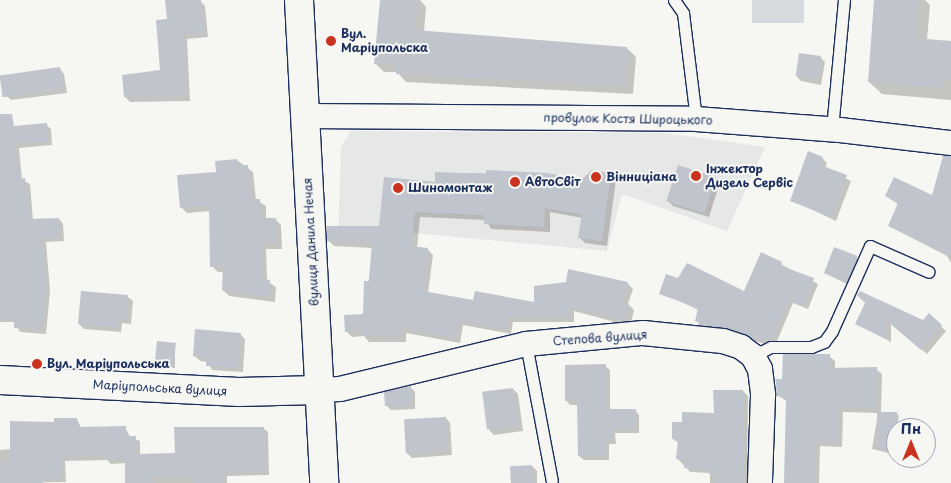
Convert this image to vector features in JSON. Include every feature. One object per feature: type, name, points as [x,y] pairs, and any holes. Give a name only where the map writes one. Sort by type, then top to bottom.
[{"type":"main road","name":"вулиця Данила Нечая","points":[[299,0],[324,483]]},
{"type":"main road","name":"Маріупольська вулиця","points":[[0,380],[239,392],[319,390]]},
{"type":"street","name":"провулок Костя Широцького","points":[[305,116],[696,120],[832,129],[951,144]]},
{"type":"street","name":"Степова вулиця","points":[[319,390],[340,389],[526,344],[607,335],[680,334],[723,341],[741,347],[753,356]]},
{"type":"street","points":[[753,356],[760,370],[763,395],[760,483]]},
{"type":"lane","points":[[674,0],[683,13],[696,120]]},
{"type":"lane","points":[[832,129],[844,0]]},
{"type":"lane","points":[[753,356],[771,348],[811,347],[824,342],[832,331],[870,246],[928,272]]},
{"type":"lane","points":[[526,344],[552,481]]},
{"type":"shaded area","points":[[752,0],[804,0],[804,23],[752,23]]},
{"type":"shaded area","points":[[351,131],[664,133],[765,147],[727,231],[622,194],[607,251],[414,233],[338,235],[341,147]]},
{"type":"building","points":[[165,0],[201,0],[204,33],[183,34],[186,97],[124,97],[122,75],[160,70],[156,20],[167,19]]},
{"type":"building","points":[[380,0],[418,0],[415,30],[627,47],[625,86],[396,74],[396,64],[374,64]]},
{"type":"building","points":[[874,0],[918,0],[914,38],[951,41],[951,80],[943,79],[942,88],[868,82]]},
{"type":"building","points":[[799,53],[821,56],[818,79],[796,76]]},
{"type":"building","points":[[60,67],[63,89],[3,97],[0,75]]},
{"type":"building","points":[[0,114],[12,114],[14,126],[47,123],[48,141],[15,144],[19,179],[25,178],[30,219],[59,218],[60,237],[42,238],[46,286],[42,330],[14,328],[14,319],[0,318]]},
{"type":"building","points":[[808,151],[823,157],[820,165],[847,175],[831,217],[790,201]]},
{"type":"building","points":[[943,156],[951,156],[951,256],[888,226],[898,203],[885,196],[894,177],[932,195]]},
{"type":"building","points":[[237,159],[238,165],[248,165],[251,199],[260,199],[261,218],[276,218],[276,243],[261,244],[262,279],[270,280],[269,297],[222,290],[223,266],[210,267],[209,205],[180,208],[177,175],[216,172],[215,161]]},
{"type":"building","points":[[678,165],[716,177],[704,214],[666,201]]},
{"type":"building","points":[[486,170],[547,173],[582,179],[592,170],[611,173],[602,241],[578,238],[582,214],[545,208],[544,227],[484,224],[484,215],[415,212],[411,246],[428,248],[423,291],[473,300],[475,291],[534,302],[534,286],[566,282],[568,269],[628,282],[622,302],[629,304],[624,321],[569,306],[569,317],[508,317],[506,329],[458,321],[455,338],[401,328],[401,337],[362,336],[362,331],[345,332],[344,315],[363,314],[364,281],[369,281],[372,243],[327,241],[326,226],[379,226],[384,177],[435,182],[435,172],[486,174]]},
{"type":"building","points":[[834,247],[857,256],[847,282],[824,273]]},
{"type":"building","points":[[761,252],[782,262],[781,266],[814,278],[804,306],[789,300],[772,337],[763,341],[695,321],[698,308],[659,294],[666,274],[678,278],[687,263],[744,291]]},
{"type":"building","points":[[81,291],[128,295],[127,320],[117,319],[117,328],[78,324]]},
{"type":"building","points":[[860,291],[923,320],[929,313],[942,325],[921,350],[886,320],[886,339],[855,324],[865,303],[857,295]]},
{"type":"building","points":[[195,329],[241,333],[238,368],[206,366],[206,358],[193,356]]},
{"type":"building","points":[[157,341],[176,343],[173,366],[155,364]]},
{"type":"building","points":[[783,354],[830,354],[830,368],[877,367],[876,408],[838,407],[837,442],[815,441],[815,483],[784,483],[786,396],[777,396],[776,384],[776,379],[782,379]]},
{"type":"building","points":[[606,364],[606,409],[636,409],[635,429],[611,429],[612,440],[605,440],[605,456],[578,456],[577,401],[565,401],[565,365]]},
{"type":"building","points":[[411,386],[411,405],[385,406],[384,392]]},
{"type":"building","points":[[513,388],[518,426],[487,429],[482,392]]},
{"type":"building","points":[[713,390],[743,390],[744,483],[716,483],[717,475],[709,474],[709,469],[684,468],[685,460],[676,459],[678,439],[672,439],[672,422],[682,422],[682,412],[714,413]]},
{"type":"building","points":[[877,412],[897,412],[897,418],[886,418],[886,450],[877,450]]},
{"type":"building","points":[[446,417],[448,451],[406,453],[404,419]]},
{"type":"building","points":[[54,418],[77,418],[77,427],[126,426],[126,436],[136,436],[136,454],[175,453],[174,427],[264,427],[265,472],[223,473],[224,483],[193,483],[192,476],[152,477],[152,483],[125,483],[125,459],[105,460],[105,456],[61,457],[62,479],[43,479],[43,483],[0,483],[0,461],[10,461],[10,421],[54,422]]},
{"type":"building","points":[[532,465],[533,483],[511,483],[510,466]]},
{"type":"place","name":"Вул. Маріупольска","points":[[331,41]]},
{"type":"place","name":"Інжектор Дизель Сервіс","points":[[696,176]]},
{"type":"place","name":"Вінниціана","points":[[596,177]]},
{"type":"place","name":"АвтоСвіт","points":[[515,182]]},
{"type":"place","name":"Шиномонтаж","points":[[398,188]]},
{"type":"place","name":"Вул. Маріупольська","points":[[37,364]]}]
